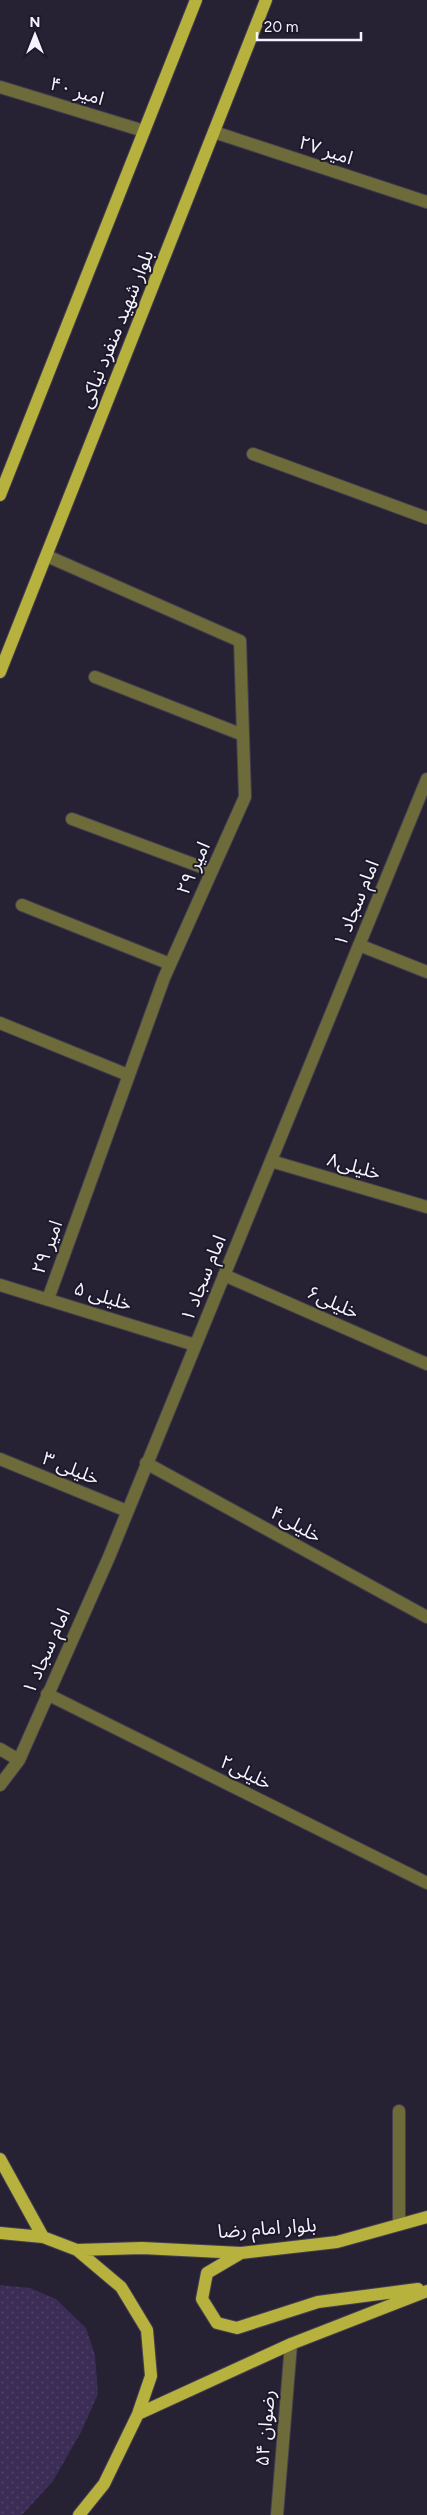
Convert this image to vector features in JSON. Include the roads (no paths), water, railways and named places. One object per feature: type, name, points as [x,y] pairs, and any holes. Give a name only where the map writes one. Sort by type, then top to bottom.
[{"type":"main road","points":[[0,495],[196,0]]},
{"type":"main road","name":"بلوار شهید منفرد نیاکی","points":[[0,672],[266,0]]},
{"type":"main road","points":[[0,2160],[43,2237]]},
{"type":"main road","name":"بلوار امام رضا","points":[[77,2250],[142,2248],[241,2253],[337,2242],[427,2216]]},
{"type":"main road","points":[[0,2233],[43,2237],[77,2250],[121,2287],[147,2330],[151,2376],[138,2414],[104,2484],[79,2515]]},
{"type":"main road","points":[[241,2253],[207,2273],[202,2299],[217,2323],[237,2328],[318,2302],[427,2289]]},
{"type":"main road","points":[[138,2414],[291,2344],[427,2289]]},
{"type":"street","name":"امیر ۴۰","points":[[0,87],[144,131]]},
{"type":"street","name":"امیر ۲۷","points":[[214,132],[427,202]]},
{"type":"street","points":[[253,454],[427,518]]},
{"type":"street","name":"امیر ۲۹","points":[[46,556],[240,641],[245,797],[170,964],[48,1299]]},
{"type":"street","points":[[95,677],[244,735]]},
{"type":"street","name":"امام سجاد ۱","points":[[0,1785],[18,1760],[127,1511],[427,779]]},
{"type":"street","points":[[72,819],[212,871]]},
{"type":"street","points":[[22,905],[170,964]]},
{"type":"street","points":[[359,945],[427,972]]},
{"type":"street","points":[[0,1023],[128,1075]]},
{"type":"street","name":"خلیلی۸","points":[[270,1161],[427,1206]]},
{"type":"street","name":"خلیلی۶","points":[[224,1275],[427,1364]]},
{"type":"street","name":"خلیلی ۵","points":[[0,1284],[195,1345]]},
{"type":"street","name":"خلیلی ۳","points":[[0,1459],[127,1511]]},
{"type":"street","name":"خلیلی۴","points":[[146,1463],[427,1617]]},
{"type":"street","name":"خلیلی۲","points":[[48,1694],[427,1883]]},
{"type":"street","points":[[0,1749],[18,1760]]},
{"type":"street","points":[[399,2111],[399,2224]]},
{"type":"street","name":"رضوان ۵۴","points":[[277,2515],[291,2344]]}]
